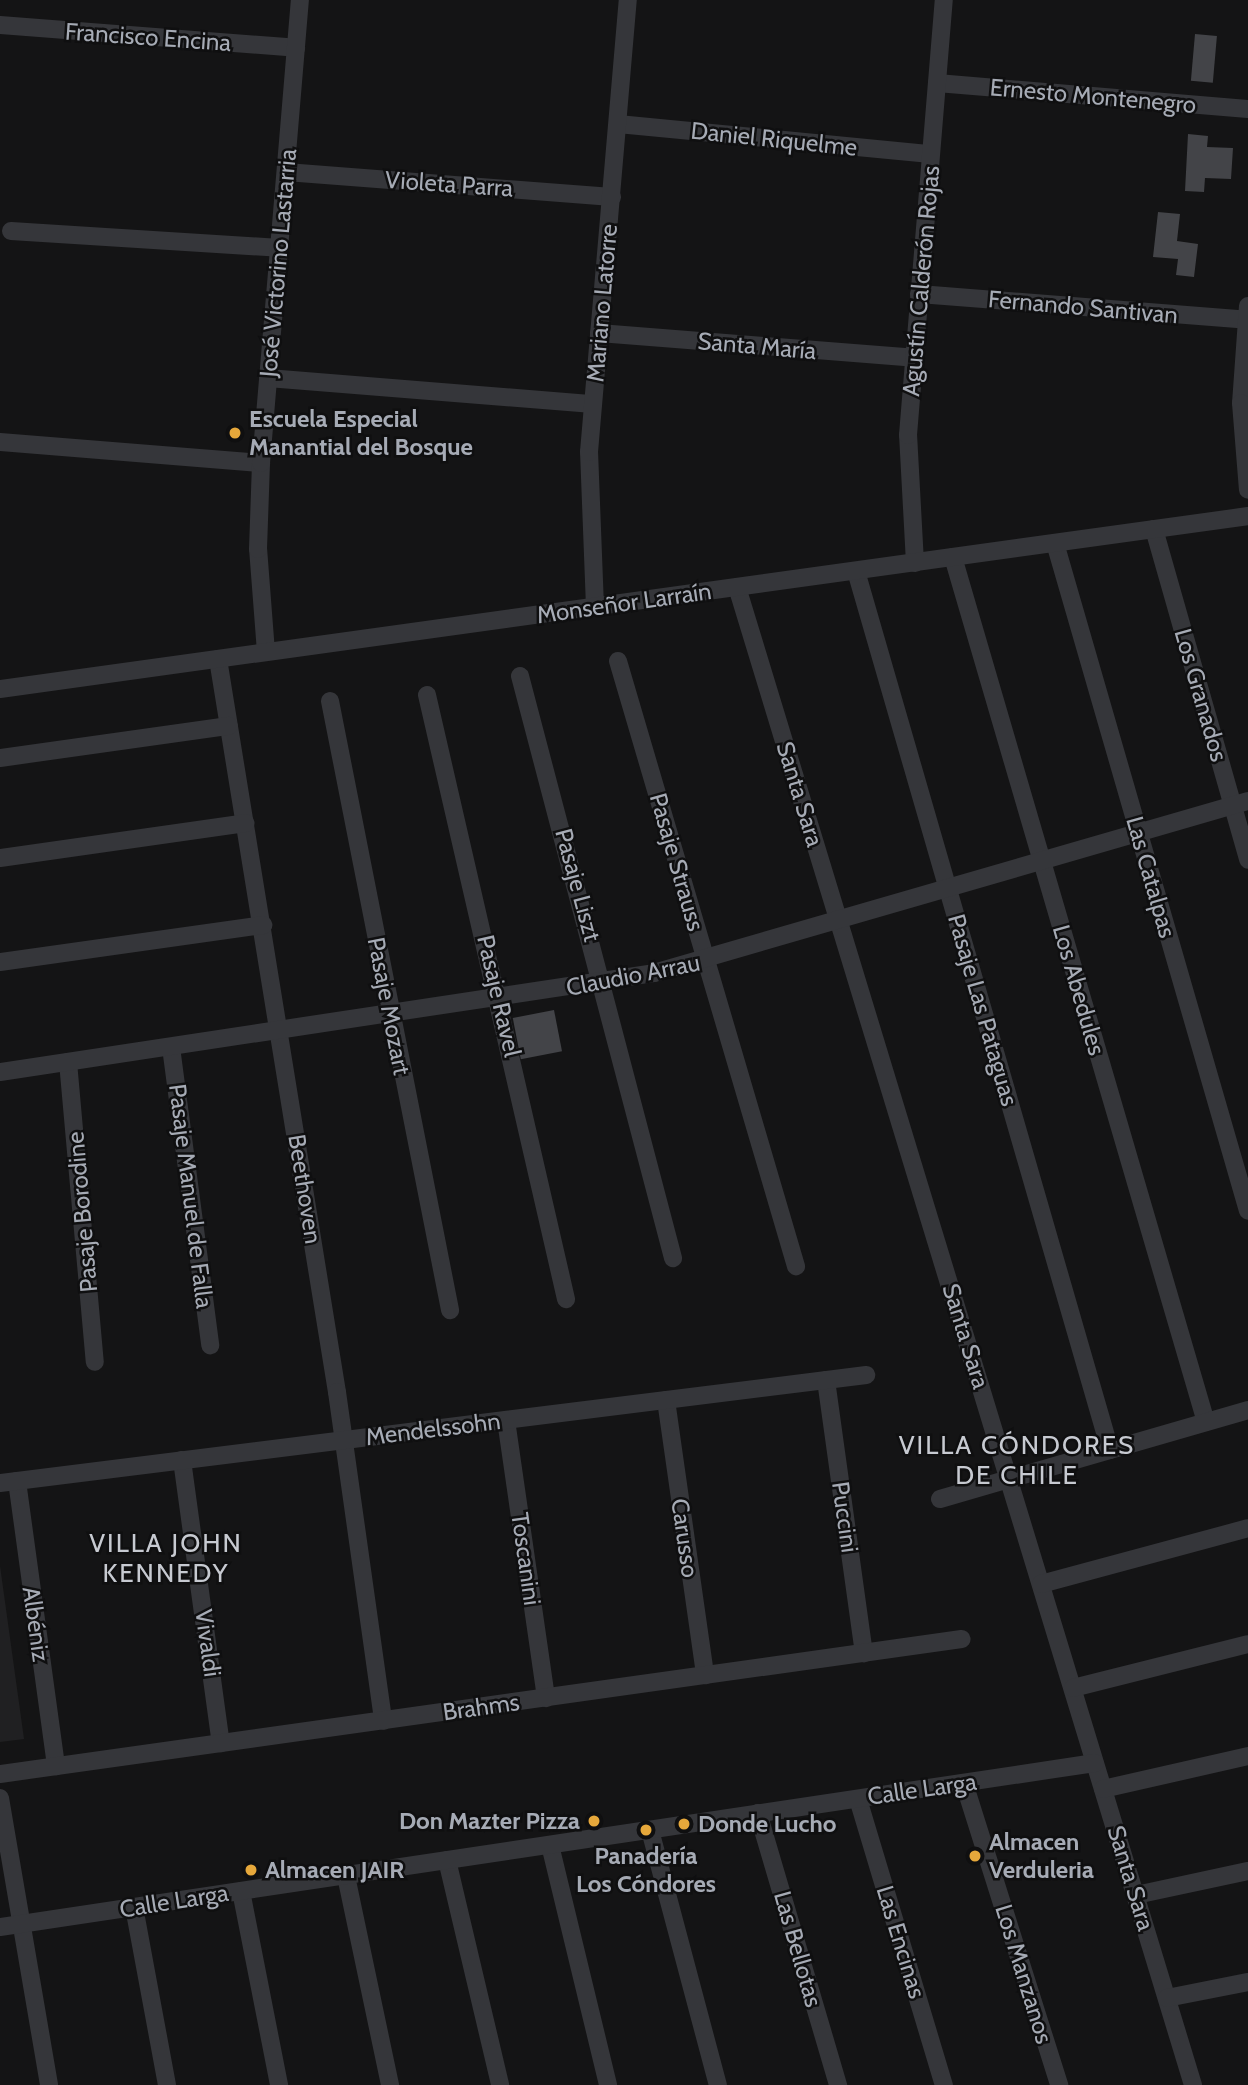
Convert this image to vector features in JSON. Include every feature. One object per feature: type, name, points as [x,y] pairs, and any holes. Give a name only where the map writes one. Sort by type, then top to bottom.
[{"type":"street","name":"José Victorino Lastarria","points":[[266,652],[258,549],[261,463],[300,0]]},
{"type":"street","name":"Mariano Latorre","points":[[595,607],[588,501],[593,404],[628,0]]},
{"type":"street","name":"Agustín Calderón Rojas","points":[[915,563],[908,476],[914,358],[944,0]]},
{"type":"street","name":"Francisco Encina","points":[[0,25],[296,48]]},
{"type":"street","name":"Ernesto Montenegro","points":[[937,83],[1248,109]]},
{"type":"street","name":"Daniel Riquelme","points":[[618,124],[931,154]]},
{"type":"street","name":"Violeta Parra","points":[[286,172],[612,197]]},
{"type":"street","points":[[11,231],[279,248]]},
{"type":"street","name":"Fernando Santivan","points":[[919,294],[1247,313]]},
{"type":"street","points":[[1247,313],[1241,403],[1248,490]]},
{"type":"street","name":"Santa María","points":[[599,333],[914,358]]},
{"type":"street","points":[[268,378],[593,404]]},
{"type":"street","points":[[0,442],[261,463]]},
{"type":"street","name":"Monseñor Larraín","points":[[0,690],[1248,516]]},
{"type":"street","name":"Los Granados","points":[[1154,529],[1240,803],[1248,860]]},
{"type":"street","name":"Las Catalpas","points":[[1055,543],[1248,1211]]},
{"type":"street","name":"Los Abedules","points":[[953,557],[1206,1422]]},
{"type":"street","name":"Pasaje Las Pataguas","points":[[856,571],[1110,1450]]},
{"type":"street","name":"Santa Sara","points":[[737,587],[1193,2085]]},
{"type":"street","name":"Beethoven","points":[[218,659],[345,1440],[383,1721]]},
{"type":"street","name":"Pasaje Strauss","points":[[618,661],[796,1266]]},
{"type":"street","name":"Pasaje Liszt","points":[[520,676],[604,983],[608,1018],[673,1258]]},
{"type":"street","name":"Pasaje Ravel","points":[[427,695],[500,998],[566,1299]]},
{"type":"street","name":"Pasaje Mozart","points":[[330,701],[450,1310]]},
{"type":"street","points":[[0,758],[229,726]]},
{"type":"street","name":"Claudio Arrau","points":[[0,1072],[604,983],[707,961],[1240,803]]},
{"type":"street","points":[[0,858],[246,823]]},
{"type":"street","points":[[0,962],[263,925]]},
{"type":"street","name":"Pasaje Manuel de Falla","points":[[171,1047],[210,1345]]},
{"type":"street","name":"Pasaje Borodine","points":[[68,1062],[95,1362]]},
{"type":"street","name":"Mendelssohn","points":[[8,1482],[866,1375]]},
{"type":"street","name":"Puccini","points":[[826,1380],[864,1653]]},
{"type":"street","name":"Carusso","points":[[666,1400],[705,1675]]},
{"type":"street","points":[[940,1499],[1248,1410]]},
{"type":"street","name":"Toscanini","points":[[506,1420],[546,1698]]},
{"type":"street","name":"Vivaldi","points":[[182,1461],[221,1743]]},
{"type":"street","name":"Albéniz","points":[[8,1482],[56,1766]]},
{"type":"street","points":[[1041,1584],[1248,1528]]},
{"type":"street","name":"Brahms","points":[[0,1774],[962,1639]]},
{"type":"street","points":[[1073,1688],[1248,1644]]},
{"type":"street","points":[[1103,1789],[1248,1756]]},
{"type":"street","name":"Calle Larga","points":[[0,1927],[1096,1763]]},
{"type":"street","name":"Los Manzanos","points":[[964,1783],[1059,2085]]},
{"type":"street","points":[[0,1798],[49,2085]]},
{"type":"street","name":"Las Encinas","points":[[858,1798],[944,2085]]},
{"type":"street","name":"Las Bellotas","points":[[758,1813],[838,2085]]},
{"type":"street","points":[[650,1830],[718,2085]]},
{"type":"street","points":[[550,1845],[608,2085]]},
{"type":"street","points":[[447,1860],[500,2085]]},
{"type":"street","points":[[1136,1895],[1248,1871]]},
{"type":"street","points":[[346,1875],[390,2085]]},
{"type":"street","points":[[241,1891],[279,2085]]},
{"type":"street","points":[[134,1908],[167,2085]]},
{"type":"street","points":[[1167,1998],[1248,1982]]},
{"type":"shaded area","points":[[0,1566],[24,1739],[0,1742]]},
{"type":"building","points":[[1195,34],[1217,36],[1213,83],[1191,81]]},
{"type":"building","points":[[1188,134],[1208,136],[1207,147],[1233,148],[1231,179],[1205,178],[1204,192],[1185,191]]},
{"type":"building","points":[[1158,212],[1180,214],[1177,241],[1198,244],[1194,277],[1176,275],[1178,259],[1153,257]]},
{"type":"building","points":[[554,1010],[562,1051],[521,1059],[513,1018]]},
{"type":"place","name":"Escuela Especial Manantial del Bosque","points":[[235,433]]},
{"type":"place","name":"Don Mazter Pizza","points":[[594,1821]]},
{"type":"place","name":"Donde Lucho","points":[[684,1824]]},
{"type":"place","name":"Panadería Los Cóndores","points":[[646,1830]]},
{"type":"place","name":"Almacen Verduleria","points":[[975,1856]]},
{"type":"place","name":"Almacen JAIR","points":[[251,1870]]},
{"type":"district","name":"VILLA CÓNDORES DE CHILE","points":[[1017,1461]]},
{"type":"district","name":"VILLA JOHN KENNEDY","points":[[166,1559]]}]
